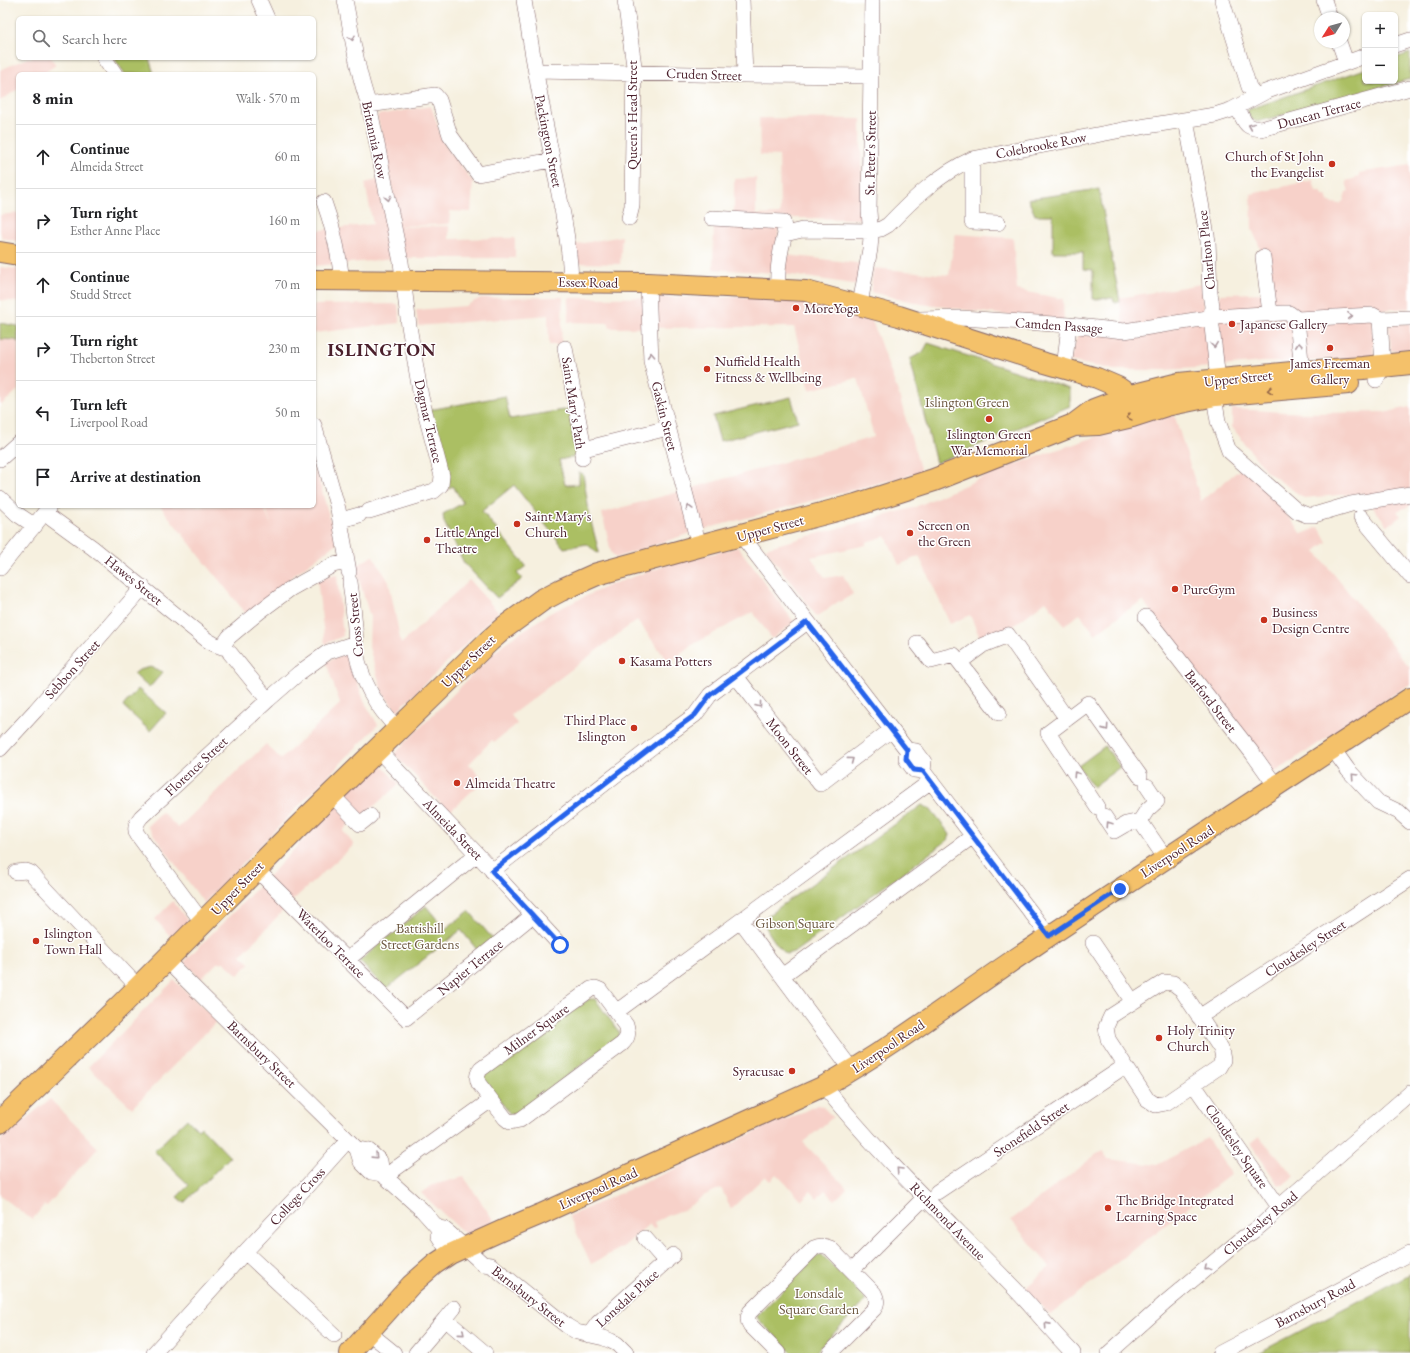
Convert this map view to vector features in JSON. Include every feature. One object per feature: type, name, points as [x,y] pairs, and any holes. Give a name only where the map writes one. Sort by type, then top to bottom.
[{"type":"highway","name":"Upper Street","points":[[0,1122],[139,988],[256,869],[398,729],[505,627],[542,600],[597,574],[862,504],[934,480],[1074,425],[1094,410],[1131,396],[1179,384],[1216,388],[1379,373],[1410,362]]},
{"type":"highway","name":"Upper Street","points":[[1074,425],[1098,424],[1132,416],[1216,388],[1302,372],[1379,373],[1410,376]]},
{"type":"main road","name":"Essex Road","points":[[316,280],[648,283],[778,288],[806,291],[860,304]]},
{"type":"main road","points":[[860,304],[1064,369],[1097,378],[1118,387],[1131,396],[1142,401],[1166,405]]},
{"type":"main road","name":"Liverpool Road","points":[[350,1353],[411,1285],[432,1266],[458,1251],[503,1230],[824,1086],[852,1070],[1049,936],[1410,698]]},
{"type":"street","points":[[259,0],[266,16]]},
{"type":"street","name":"Britannia Row","points":[[345,0],[365,93],[370,105],[403,280]]},
{"type":"street","name":"Packington Street","points":[[524,0],[570,262],[571,282]]},
{"type":"street","name":"Queen's Head Street","points":[[625,0],[634,72],[634,210]]},
{"type":"street","points":[[742,0],[745,75]]},
{"type":"street","name":"St. Peter's Street","points":[[860,304],[868,264],[871,237],[869,211],[872,0]]},
{"type":"street","points":[[1222,0],[1249,87],[1256,96]]},
{"type":"street","points":[[1324,0],[1328,12]]},
{"type":"street","points":[[1398,44],[1410,40]]},
{"type":"street","points":[[1341,48],[1346,62]]},
{"type":"street","name":"Colebrooke Row","points":[[712,218],[802,230],[870,231],[881,229],[888,225],[938,178],[972,159],[1122,130],[1215,115],[1237,108],[1265,92],[1362,57]]},
{"type":"street","points":[[105,60],[114,72]]},
{"type":"street","name":"Cruden Street","points":[[536,71],[871,76]]},
{"type":"street","name":"Duncan Terrace","points":[[1237,108],[1245,123],[1253,128],[1261,128],[1410,88]]},
{"type":"street","points":[[370,105],[435,95],[439,100],[450,135],[478,174],[552,160]]},
{"type":"street","name":"Charlton Place","points":[[1186,120],[1208,241],[1209,282],[1212,306],[1210,318],[1217,371],[1215,403],[1218,421],[1229,451],[1286,502],[1297,511],[1307,516],[1351,504],[1410,494]]},
{"type":"street","points":[[972,159],[972,222],[998,223]]},
{"type":"street","points":[[324,202],[329,216],[341,268],[342,280]]},
{"type":"street","points":[[778,288],[777,278],[784,228]]},
{"type":"street","points":[[1263,257],[1270,313]]},
{"type":"street","name":"Dagmar Terrace","points":[[341,520],[434,491],[441,484],[442,476],[421,397],[403,280]]},
{"type":"street","name":"Gaskin Street","points":[[648,283],[651,361],[699,546]]},
{"type":"street","name":"Camden Passage","points":[[909,319],[961,318],[1069,325],[1124,331],[1211,318],[1270,313],[1288,313],[1297,319],[1373,315],[1380,320],[1410,318]]},
{"type":"street","points":[[1297,319],[1302,372]]},
{"type":"street","points":[[1379,373],[1380,320]]},
{"type":"street","points":[[1064,369],[1069,325]]},
{"type":"street","name":"Saint Mary's Path","points":[[565,348],[583,453],[668,428]]},
{"type":"street","name":"Cross Street","points":[[316,432],[341,520],[354,610],[355,643],[360,667],[372,695],[388,718],[398,729]]},
{"type":"street","points":[[0,459],[16,445]]},
{"type":"street","points":[[0,498],[17,514],[35,526]]},
{"type":"street","points":[[0,568],[48,509]]},
{"type":"street","name":"Hawes Street","points":[[48,509],[93,548],[207,640],[226,650],[268,700]]},
{"type":"street","points":[[1361,517],[1410,576]]},
{"type":"street","points":[[741,535],[907,750],[906,759],[914,770],[927,776],[1049,936]]},
{"type":"street","points":[[226,650],[229,637],[290,589],[333,565],[349,572]]},
{"type":"street","name":"Sebbon Street","points":[[0,749],[143,587]]},
{"type":"street","name":"Barford Street","points":[[1146,617],[1253,754],[1276,786]]},
{"type":"street","points":[[492,871],[695,715],[710,695],[807,622]]},
{"type":"street","points":[[960,662],[983,645],[1008,635],[1067,719]]},
{"type":"street","name":"Florence Street","points":[[203,923],[137,834],[136,825],[141,817],[268,700],[320,657],[337,648],[355,643]]},
{"type":"street","points":[[917,643],[931,661],[954,655],[999,712]]},
{"type":"street","name":"Moon Street","points":[[736,675],[820,784],[891,730]]},
{"type":"street","points":[[1088,703],[1144,781],[1157,801],[1147,810],[1140,821],[1126,824],[1114,831],[1048,733],[1067,719],[1088,703]]},
{"type":"street","points":[[1333,749],[1348,770],[1378,802],[1398,812],[1410,822]]},
{"type":"street","name":"Almeida Street","points":[[378,750],[477,854],[560,945]]},
{"type":"street","points":[[616,1012],[740,921],[927,776]]},
{"type":"street","points":[[332,794],[360,824],[370,816]]},
{"type":"street","points":[[1140,821],[1166,859]]},
{"type":"street","points":[[782,976],[972,836]]},
{"type":"street","points":[[347,960],[477,854]]},
{"type":"street","name":"Waterloo Terrace","points":[[256,869],[406,1018]]},
{"type":"street","points":[[16,872],[26,871],[31,873],[139,988]]},
{"type":"street","name":"Cloudesley Street","points":[[1199,1018],[1410,879]]},
{"type":"street","name":"Napier Terrace","points":[[406,1018],[532,915]]},
{"type":"street","points":[[740,921],[852,1070]]},
{"type":"street","points":[[1093,943],[1133,1002]]},
{"type":"street","name":"Barnsbury Street","points":[[166,960],[353,1144],[369,1151],[380,1161],[384,1176],[421,1209],[438,1228],[438,1234],[441,1240],[458,1251],[484,1264],[491,1265],[567,1326],[577,1332],[611,1340],[626,1353]]},
{"type":"street","points":[[1164,982],[1173,983],[1181,990],[1221,1049],[1223,1060],[1219,1067],[1166,1104],[1156,1105],[1146,1099],[1108,1039],[1106,1027],[1111,1016],[1133,1002],[1164,982]]},
{"type":"street","name":"Milner Square","points":[[595,988],[600,990],[626,1025],[629,1032],[628,1038],[520,1120],[510,1122],[491,1100],[476,1079],[477,1073],[591,989],[595,988]]},
{"type":"street","name":"Stonefield Street","points":[[852,1270],[931,1195],[1125,1066]]},
{"type":"street","name":"Cloudesley Square","points":[[1194,1085],[1279,1208]]},
{"type":"street","name":"Richmond Avenue","points":[[824,1086],[861,1130],[931,1195],[1073,1353]]},
{"type":"street","name":"Cloudesley Road","points":[[1109,1353],[1171,1298],[1244,1237],[1252,1233],[1271,1217],[1279,1208],[1410,1093]]},
{"type":"street","points":[[384,1176],[491,1100]]},
{"type":"street","name":"College Cross","points":[[154,1353],[307,1186],[353,1144]]},
{"type":"street","name":"Lonsdale Place","points":[[589,1335],[598,1323],[669,1259],[645,1238]]},
{"type":"street","points":[[774,1352],[747,1321],[747,1316],[814,1248],[819,1245],[825,1245],[852,1270],[877,1298],[877,1305],[830,1353]]},
{"type":"street","points":[[245,1252],[334,1335]]},
{"type":"street","name":"Barnsbury Road","points":[[1220,1353],[1410,1253]]},
{"type":"street","points":[[416,1353],[450,1313],[485,1353]]},
{"type":"street","points":[[368,1332],[394,1353]]},
{"type":"shaded area","points":[[23,60],[52,60],[56,65],[45,72],[16,72],[16,90],[0,101],[0,70]]},
{"type":"shaded area","points":[[431,106],[444,144],[473,182],[471,212],[450,211],[449,224],[400,226],[377,115]]},
{"type":"shaded area","points":[[759,118],[861,119],[862,219],[734,217],[734,179],[756,178],[756,215],[780,214],[779,156],[760,155]]},
{"type":"shaded area","points":[[1410,165],[1410,308],[1379,310],[1373,322],[1374,356],[1297,362],[1262,362],[1221,366],[1218,315],[1220,294],[1265,293],[1260,248],[1252,229],[1251,194],[1313,180],[1316,191],[1321,191],[1323,195],[1326,195],[1328,201],[1340,204],[1344,200],[1346,193],[1349,192],[1346,181],[1360,177],[1359,173]]},
{"type":"shaded area","points":[[380,179],[401,227],[449,226],[449,239],[515,238],[515,258],[406,258],[316,266],[316,231],[373,224],[365,183]]},
{"type":"shaded area","points":[[16,213],[16,241],[2,238],[0,231],[0,215]]},
{"type":"shaded area","points":[[714,222],[779,223],[775,273],[713,269]]},
{"type":"shaded area","points":[[955,234],[1013,238],[1017,290],[1063,299],[1064,323],[922,304],[871,292],[873,268],[949,275]]},
{"type":"shaded area","points":[[622,236],[620,264],[576,263],[573,245]]},
{"type":"shaded area","points":[[786,255],[865,264],[860,285],[785,274]]},
{"type":"shaded area","points":[[0,267],[16,269],[16,302],[0,300]]},
{"type":"shaded area","points":[[1201,284],[1213,367],[1164,370],[1114,370],[1070,361],[1079,329],[1124,330],[1119,298]]},
{"type":"shaded area","points":[[563,297],[561,345],[549,345],[548,315],[418,326],[416,310],[465,306],[481,298]]},
{"type":"shaded area","points":[[786,297],[871,318],[898,392],[921,472],[697,531],[615,558],[611,552],[602,513],[874,437],[858,378],[810,390],[794,327],[610,328],[609,323],[568,322],[569,298]]},
{"type":"shaded area","points":[[398,304],[400,323],[316,333],[316,305]]},
{"type":"shaded area","points":[[1410,323],[1410,349],[1391,351],[1389,325]]},
{"type":"shaded area","points":[[0,339],[15,340],[16,392],[0,406]]},
{"type":"shaded area","points":[[1410,407],[1410,506],[1397,511],[1401,516],[1388,526],[1362,493],[1304,498],[1266,471],[1232,427],[1232,409],[1303,413],[1388,412]]},
{"type":"shaded area","points":[[1172,412],[1174,414],[1201,501],[1244,466],[1268,489],[1302,534],[1319,527],[1327,542],[1315,551],[1410,668],[1410,684],[1273,773],[1143,601],[1126,611],[1095,634],[1080,614],[1064,625],[1046,601],[1013,626],[1008,635],[983,645],[970,615],[950,624],[919,556],[899,565],[886,536],[866,542],[866,545],[811,557],[825,578],[843,575],[853,594],[840,602],[839,601],[817,617],[765,548],[913,508],[997,471]]},
{"type":"shaded area","points":[[316,471],[337,543],[294,575],[247,615],[162,508],[264,508],[272,527],[266,508],[316,508]]},
{"type":"shaded area","points":[[738,547],[794,622],[772,639],[753,612],[692,645],[669,663],[637,620],[511,715],[517,724],[494,742],[492,740],[469,764],[484,780],[449,812],[394,754],[503,644],[550,613],[610,585],[667,565]]},
{"type":"shaded area","points":[[373,556],[389,582],[401,644],[469,580],[498,612],[397,711],[382,692],[369,647],[370,617],[355,566]]},
{"type":"shaded area","points":[[337,575],[343,636],[325,644],[317,579]]},
{"type":"shaded area","points":[[347,653],[364,701],[378,725],[204,903],[147,826],[162,812],[178,828],[266,744],[281,759],[340,704],[326,662]]},
{"type":"shaded area","points":[[381,765],[399,784],[363,816],[357,813],[343,831],[354,845],[294,899],[241,955],[250,963],[238,975],[224,962],[217,963],[201,979],[184,962],[274,871],[354,785]]},
{"type":"shaded area","points":[[173,901],[188,921],[171,937],[155,919]]},
{"type":"shaded area","points":[[174,980],[217,1021],[132,1108],[88,1067]]},
{"type":"shaded area","points":[[50,1099],[98,1148],[47,1206],[44,1205],[32,1220],[0,1195],[0,1140]]},
{"type":"shaded area","points":[[817,1105],[822,1106],[833,1117],[803,1142],[847,1188],[835,1200],[825,1190],[817,1198],[811,1191],[802,1200],[776,1174],[770,1181],[765,1176],[731,1209],[721,1188],[705,1195],[684,1210],[654,1222],[656,1227],[653,1229],[649,1224],[623,1247],[591,1264],[569,1216],[722,1148],[777,1121],[784,1119],[786,1120]]},
{"type":"shaded area","points":[[1259,1136],[1294,1176],[1283,1185],[1279,1185],[1275,1180],[1250,1143]]},
{"type":"shaded area","name":"The Bridge Integrated Learning Space","points":[[1207,1138],[1231,1174],[1050,1315],[1024,1289],[1050,1267],[1011,1220],[1102,1150],[1108,1159],[1157,1165]]},
{"type":"shaded area","points":[[464,1177],[494,1221],[468,1234],[464,1233],[421,1193],[432,1185]]},
{"type":"green space","points":[[1410,53],[1410,79],[1398,82],[1398,57]]},
{"type":"green space","points":[[115,60],[150,60],[153,72],[124,72]]},
{"type":"green space","points":[[1362,70],[1362,84],[1392,84],[1257,122],[1250,118],[1247,110]]},
{"type":"green space","points":[[1099,189],[1120,302],[1114,302],[1113,298],[1093,299],[1093,270],[1083,269],[1083,252],[1053,252],[1053,215],[1035,215],[1028,199]]},
{"type":"green space","points":[[0,323],[16,326],[16,341],[0,339]]},
{"type":"green space","name":"Islington Green","points":[[928,343],[1070,389],[1070,406],[936,463],[910,359],[923,352]]},
{"type":"green space","points":[[505,396],[510,419],[569,409],[578,456],[559,460],[565,485],[579,484],[579,472],[583,474],[590,518],[599,552],[597,553],[587,544],[564,548],[514,485],[482,511],[526,566],[517,573],[522,579],[497,598],[464,563],[444,522],[443,514],[463,503],[453,486],[449,488],[429,410]]},
{"type":"green space","points":[[791,397],[798,421],[720,441],[713,416]]},
{"type":"green space","points":[[151,667],[163,672],[149,688],[134,674],[139,670]]},
{"type":"green space","points":[[138,689],[166,713],[150,731],[123,706]]},
{"type":"green space","points":[[1105,746],[1120,767],[1093,787],[1078,766]]},
{"type":"green space","name":"Gibson Square","points":[[922,805],[930,809],[949,833],[950,835],[948,840],[796,951],[787,954],[784,952],[777,945],[767,929],[764,921],[767,916]]},
{"type":"green space","name":"Battishill Street Gardens","points":[[426,906],[445,929],[469,911],[493,939],[478,951],[461,930],[386,989],[359,961]]},
{"type":"green space","points":[[589,999],[595,999],[619,1032],[618,1037],[517,1114],[510,1114],[484,1079],[486,1071]]},
{"type":"green space","points":[[187,1119],[198,1130],[201,1127],[230,1157],[184,1203],[177,1197],[189,1185],[154,1151]]},
{"type":"green space","name":"Lonsdale Square Garden","points":[[821,1254],[865,1298],[865,1301],[815,1353],[792,1353],[758,1319],[757,1316],[818,1255]]},
{"type":"green space","points":[[1410,1274],[1410,1353],[1258,1353]]},
{"type":"place","name":"Church of St John the Evangelist","points":[[1332,164]]},
{"type":"place","name":"MoreYoga","points":[[796,308]]},
{"type":"place","name":"Japanese Gallery","points":[[1232,324]]},
{"type":"place","name":"James Freeman Gallery","points":[[1330,348]]},
{"type":"place","name":"Nuffield Health Fitness & Wellbeing","points":[[707,369]]},
{"type":"place","name":"Islington Green War Memorial","points":[[989,419]]},
{"type":"place","name":"Saint Mary's Church","points":[[517,524]]},
{"type":"place","name":"Screen on the Green","points":[[910,533]]},
{"type":"place","name":"Little Angel Theatre","points":[[427,540]]},
{"type":"place","name":"PureGym","points":[[1175,589]]},
{"type":"place","name":"Business Design Centre","points":[[1264,620]]},
{"type":"place","name":"Kasama Potters","points":[[622,661]]},
{"type":"place","name":"Third Place Islington","points":[[634,728]]},
{"type":"place","name":"Almeida Theatre","points":[[457,783]]},
{"type":"place","name":"Islington Town Hall","points":[[36,941]]},
{"type":"place","name":"Holy Trinity Church","points":[[1159,1038]]},
{"type":"place","name":"Syracusae","points":[[792,1071]]},
{"type":"place","name":"The Bridge Integrated Learning Space","points":[[1108,1208]]},
{"type":"district","name":"ISLINGTON","points":[[382,350]]},
{"type":"route","points":[[560,945],[492,871],[695,715],[710,695],[807,622],[907,750],[906,759],[914,770],[923,771],[1049,936],[1120,889]]}]
